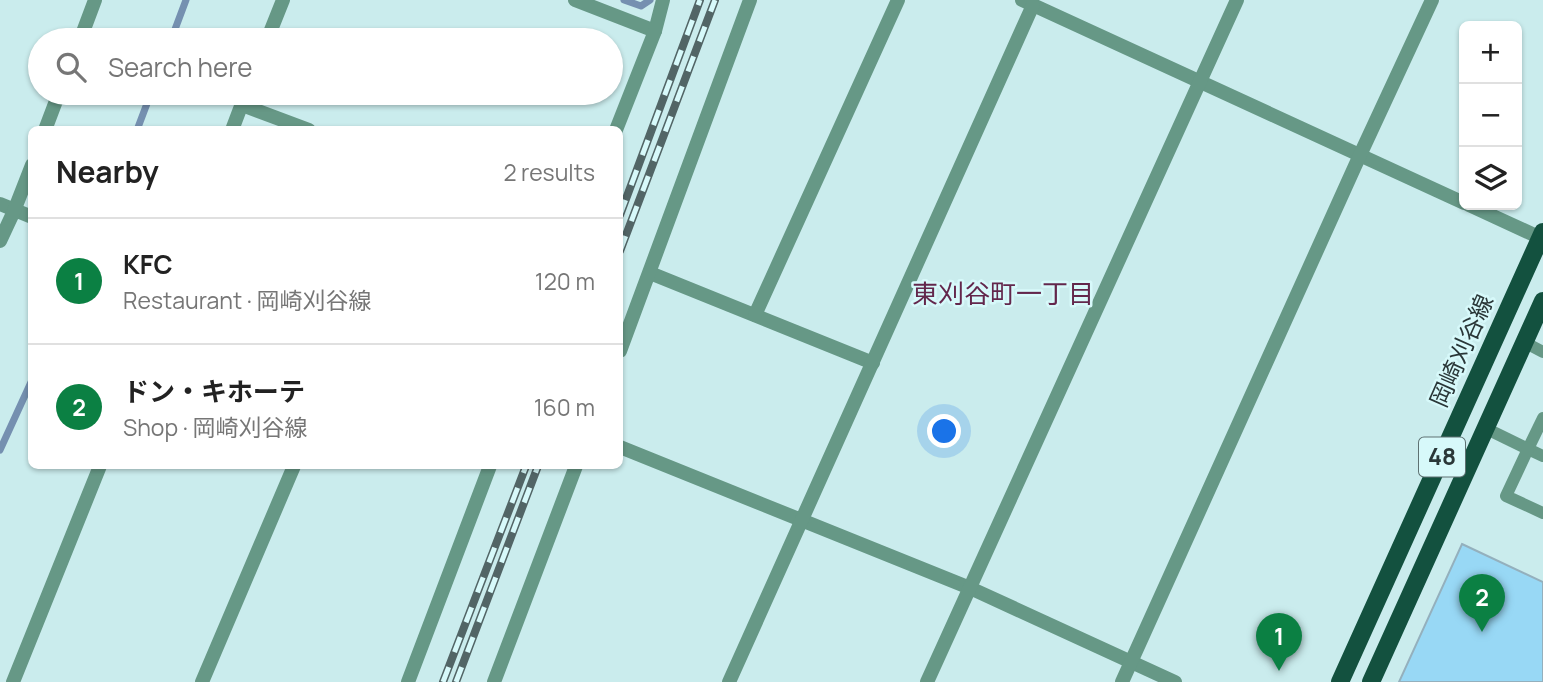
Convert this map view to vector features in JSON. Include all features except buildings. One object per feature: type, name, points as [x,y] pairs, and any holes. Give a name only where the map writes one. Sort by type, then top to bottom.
[{"type":"main road","name":"岡崎刈谷線","points":[[1340,682],[1542,236]]},
{"type":"main road","name":"48","points":[[1371,682],[1543,302]]},
{"type":"street","points":[[84,28],[95,0]]},
{"type":"street","points":[[272,28],[283,0]]},
{"type":"street","points":[[575,0],[655,31]]},
{"type":"street","points":[[618,126],[655,31],[663,0]]},
{"type":"street","points":[[623,343],[750,0]]},
{"type":"street","points":[[755,315],[898,0]]},
{"type":"street","points":[[927,682],[1237,0]]},
{"type":"street","points":[[1122,682],[1432,0]]},
{"type":"street","points":[[729,682],[873,363],[1028,2],[1459,201]]},
{"type":"street","points":[[47,126],[55,105]]},
{"type":"street","points":[[234,126],[242,105]]},
{"type":"street","points":[[257,105],[301,126]]},
{"type":"street","points":[[0,241],[28,176]]},
{"type":"street","points":[[0,204],[28,216]]},
{"type":"street","points":[[1480,210],[1542,236]]},
{"type":"street","points":[[650,273],[873,363]]},
{"type":"street","points":[[623,448],[970,588],[1175,682]]},
{"type":"street","points":[[13,682],[99,469]]},
{"type":"street","points":[[202,682],[293,469]]},
{"type":"street","points":[[408,682],[489,469]]},
{"type":"street","points":[[494,682],[575,469]]},
{"type":"lane","points":[[1524,342],[1543,352]]},
{"type":"lane","points":[[1543,418],[1506,496],[1543,513]]},
{"type":"lane","points":[[1485,429],[1543,456]]},
{"type":"waterway","points":[[176,28],[186,0]]},
{"type":"waterway","points":[[624,0],[641,6],[650,0]]},
{"type":"waterway","points":[[139,126],[146,105]]},
{"type":"waterway","points":[[0,450],[28,389]]},
{"type":"railway","points":[[623,207],[700,0]]},
{"type":"railway","points":[[623,243],[715,0]]},
{"type":"railway","points":[[443,682],[525,469]]},
{"type":"railway","points":[[456,682],[537,469]]},
{"type":"place","name":"ドン・キホーテ","points":[[1482,632]]},
{"type":"place","name":"KFC","points":[[1279,671]]},
{"type":"district","name":"東刈谷町一丁目","points":[[1003,294]]}]
